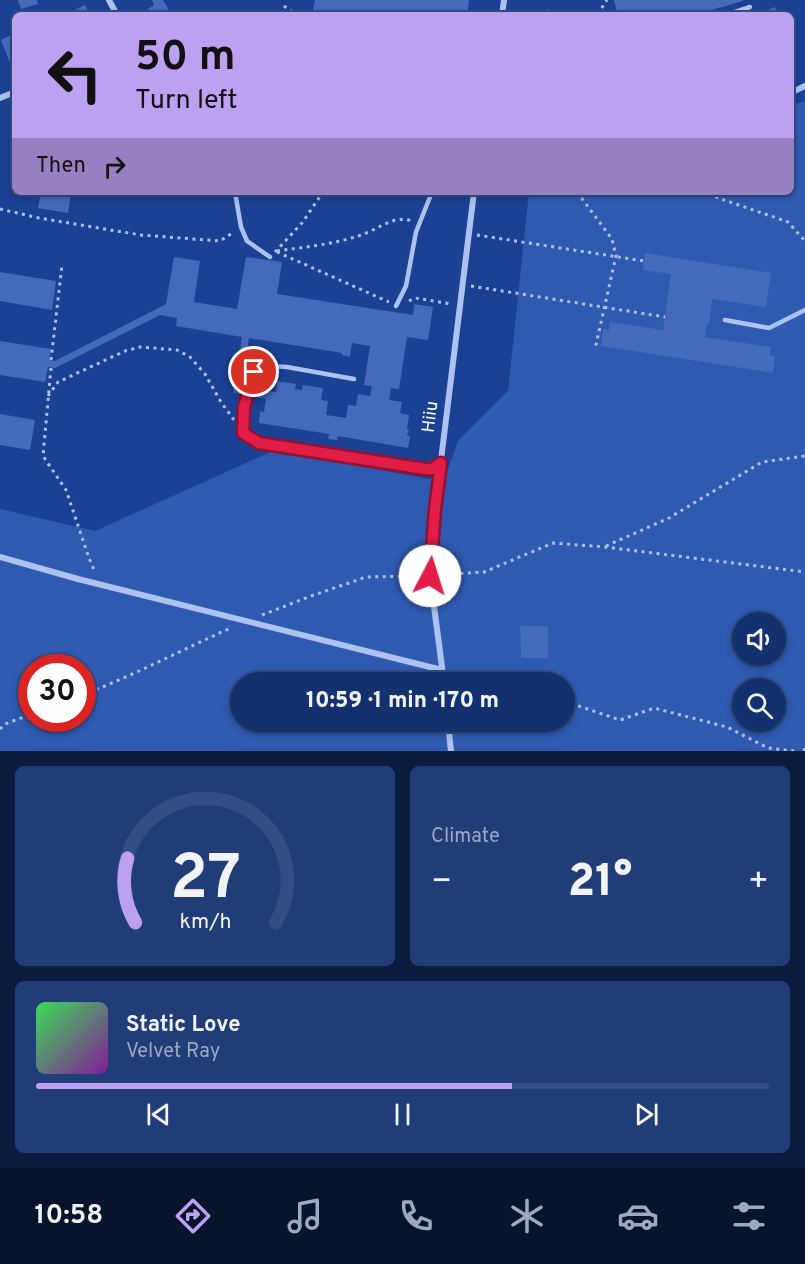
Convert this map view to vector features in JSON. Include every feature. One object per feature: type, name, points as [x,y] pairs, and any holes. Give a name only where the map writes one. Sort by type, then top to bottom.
[{"type":"street","name":"Hiiu","points":[[442,670],[430,576],[435,509],[474,195]]},
{"type":"street","points":[[0,557],[101,585],[442,670]]},
{"type":"street","points":[[449,732],[451,751]]},
{"type":"lane","points":[[735,12],[750,7]]},
{"type":"lane","points":[[236,195],[241,227],[247,241],[270,257]]},
{"type":"lane","points":[[396,306],[406,286],[416,232],[431,195]]},
{"type":"lane","points":[[725,320],[769,328],[805,310]]},
{"type":"lane","points":[[354,380],[287,367],[268,366],[254,372],[244,407],[243,433],[259,443],[425,469],[432,469],[441,463]]},
{"type":"path","points":[[284,6],[293,12]]},
{"type":"path","points":[[270,257],[302,223],[320,195]]},
{"type":"path","points":[[579,195],[612,239],[616,256],[595,349]]},
{"type":"path","points":[[710,195],[788,222],[805,241]]},
{"type":"path","points":[[0,209],[141,235],[220,241],[241,227]]},
{"type":"path","points":[[275,252],[337,242],[365,234],[397,219],[409,219],[419,224]]},
{"type":"path","points":[[469,234],[644,261]]},
{"type":"path","points":[[275,252],[396,306],[415,298],[460,306]]},
{"type":"path","points":[[51,360],[62,265]]},
{"type":"path","points":[[463,284],[665,317]]},
{"type":"path","points":[[48,396],[58,382],[125,351],[140,347],[177,350],[190,357],[205,374],[243,433]]},
{"type":"path","points":[[51,368],[43,456],[66,490],[88,558],[101,585]]},
{"type":"path","points":[[605,547],[669,518],[762,462],[805,456]]},
{"type":"path","points":[[430,576],[484,572],[553,543],[605,547],[805,572]]},
{"type":"path","points":[[442,670],[450,672]]},
{"type":"path","points":[[575,705],[620,720],[654,708],[727,728],[768,748],[794,751]]},
{"type":"path","points":[[0,729],[5,724],[18,719]]},
{"type":"shaded area","points":[[805,101],[805,751],[0,751],[0,509],[95,531],[275,450],[429,479],[447,472],[458,441],[508,391],[529,195],[794,195],[794,104]]},
{"type":"building","points":[[18,0],[37,0],[38,4],[21,9]]},
{"type":"building","points":[[152,0],[163,0],[170,12],[150,12],[148,9],[154,5]]},
{"type":"building","points":[[315,0],[469,0],[467,12],[313,12]]},
{"type":"building","points":[[614,0],[743,0],[709,12],[617,12]]},
{"type":"building","points":[[85,5],[88,12],[70,12]]},
{"type":"building","points":[[775,7],[777,12],[762,12]]},
{"type":"building","points":[[546,9],[558,11],[558,12],[546,12]]},
{"type":"building","points":[[12,34],[12,62],[10,63],[1,40]]},
{"type":"building","points":[[40,195],[71,195],[68,213],[38,208]]},
{"type":"building","points":[[645,253],[771,273],[766,307],[712,299],[705,337],[771,347],[770,355],[775,356],[773,373],[601,346],[603,329],[609,330],[610,322],[663,330],[671,274],[643,270]]},
{"type":"building","points":[[174,257],[200,261],[194,302],[237,309],[246,257],[282,262],[277,294],[413,315],[414,304],[433,307],[428,340],[407,337],[399,389],[391,388],[389,400],[402,402],[400,413],[409,415],[408,448],[338,436],[337,440],[328,439],[329,434],[259,423],[260,411],[264,412],[266,399],[233,393],[242,337],[176,326],[177,318],[160,315],[55,368],[48,367],[45,382],[0,375],[0,341],[51,349],[49,360],[55,361],[166,304]],"holes":[[[249,338],[342,353],[350,357],[352,343],[370,346],[364,385],[372,386],[370,396],[358,394],[356,406],[348,405],[346,418],[326,415],[328,401],[321,400],[323,388],[303,385],[302,390],[295,389],[296,384],[277,381],[276,392],[241,387]]]},
{"type":"building","points":[[0,272],[56,281],[52,310],[0,301]]},
{"type":"building","points":[[0,414],[35,420],[30,450],[0,445]]},
{"type":"building","points":[[520,626],[548,626],[548,658],[521,658]]},
{"type":"route","points":[[254,372],[244,407],[243,433],[259,443],[425,469],[432,469],[441,463],[430,576]]}]
